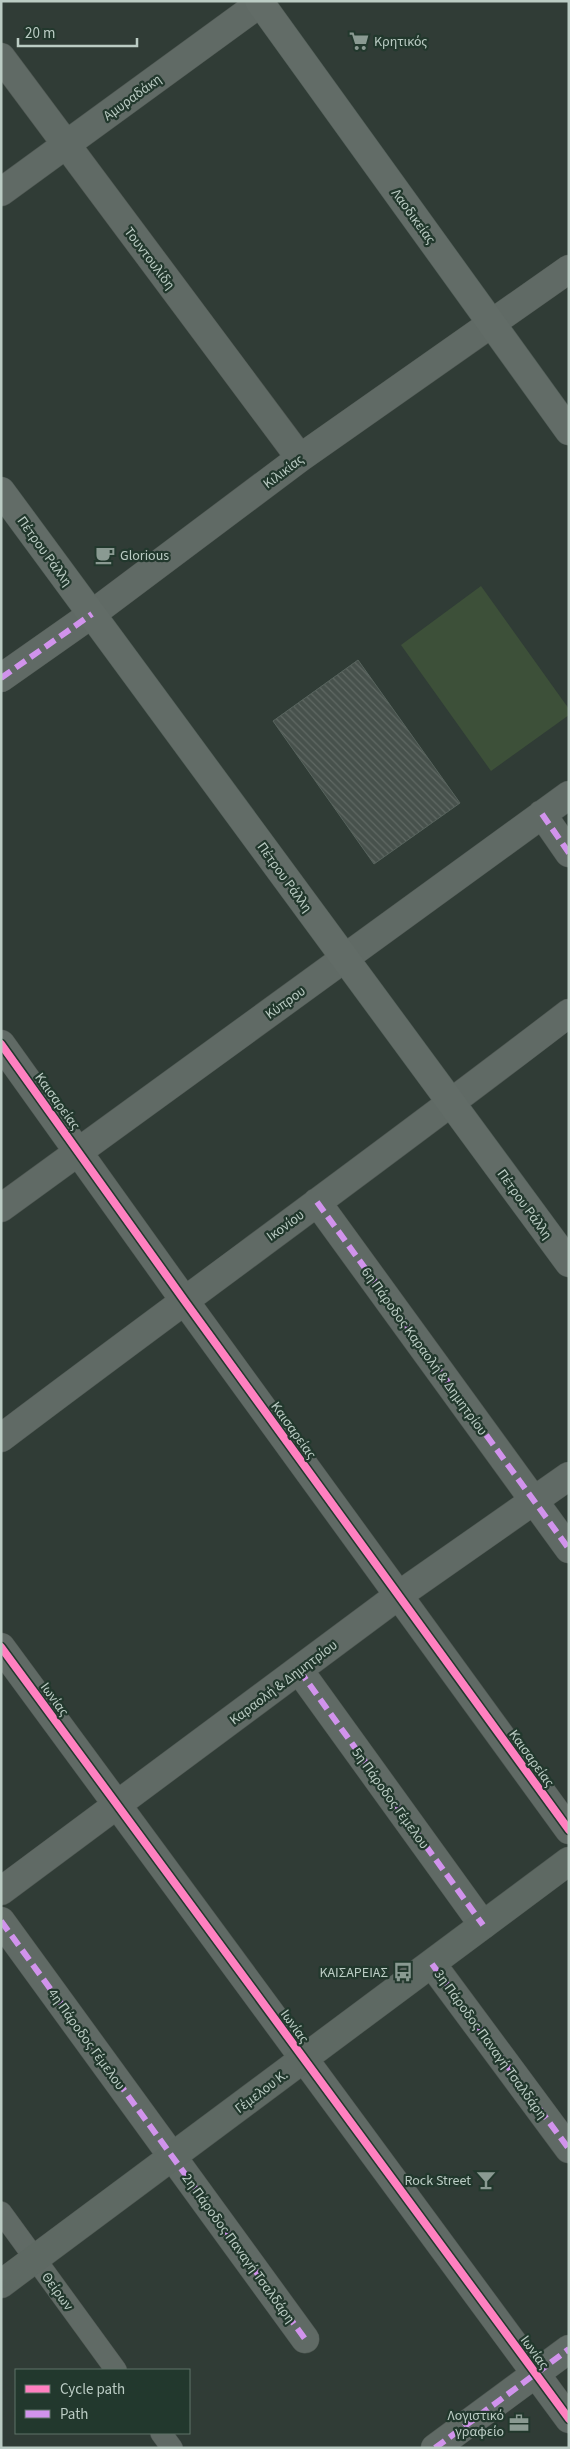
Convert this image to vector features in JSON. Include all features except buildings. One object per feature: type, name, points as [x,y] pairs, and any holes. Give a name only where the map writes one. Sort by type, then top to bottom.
[{"type":"main road","name":"Λαοδικείας","points":[[261,2],[569,431]]},
{"type":"main road","name":"Πέτρου Ράλλη","points":[[1,491],[569,1264]]},
{"type":"main road","name":"Γέμελου Κ.","points":[[1,2284],[569,1861]]},
{"type":"street","name":"Αμυραδάκη","points":[[1,192],[261,2]]},
{"type":"street","name":"Τουντουλίδη","points":[[1,57],[300,458]]},
{"type":"street","name":"Κιλικίας","points":[[1,678],[92,614],[300,458],[569,269]]},
{"type":"street","name":"Κύπρου","points":[[1,1208],[569,795]]},
{"type":"street","points":[[542,814],[569,853]]},
{"type":"street","name":"Ικονίου","points":[[1,1438],[184,1300],[451,1104],[569,1013]]},
{"type":"street","name":"Καισαρείας","points":[[1,1044],[184,1300],[569,1830]]},
{"type":"street","name":"6η Πάροδος Καραολή & Δημητρίου","points":[[317,1202],[569,1549]]},
{"type":"street","name":"Καραολή & Δημητρίου","points":[[1,1891],[399,1595],[569,1476]]},
{"type":"street","name":"Ιωνίας","points":[[1,1647],[569,2419]]},
{"type":"street","name":"5η Πάροδος Γέμελου","points":[[299,1670],[483,1925]]},
{"type":"street","name":"4η Πάροδος Γέμελου","points":[[1,1921],[172,2157]]},
{"type":"street","name":"3η Πάροδος Παναγή Τσαλδάρη","points":[[432,1964],[569,2149]]},
{"type":"street","name":"2η Πάροδος Παναγή Τσαλδάρη","points":[[172,2157],[305,2339]]},
{"type":"street","points":[[435,2448],[569,2348]]},
{"type":"lane","name":"Θείρων","points":[[1,2212],[115,2369]]},
{"type":"lane","points":[[162,2434],[172,2448]]},
{"type":"green space","points":[[481,586],[569,709],[569,715],[491,771],[401,645]]},
{"type":"marked path","points":[[1,678],[92,614]]},
{"type":"marked path","points":[[542,814],[569,853]]},
{"type":"marked path","points":[[317,1202],[569,1549]]},
{"type":"marked path","points":[[299,1670],[483,1925]]},
{"type":"marked path","points":[[1,1921],[305,2339]]},
{"type":"marked path","points":[[432,1964],[569,2149]]},
{"type":"marked path","points":[[435,2448],[569,2349]]},
{"type":"cycle path","points":[[1,1044],[184,1300],[569,1830]]},
{"type":"cycle path","points":[[1,1647],[569,2419]]},
{"type":"place","name":"Κρητικός","points":[[359,41]]},
{"type":"place","name":"Glorious","points":[[105,555]]},
{"type":"place","name":"ΚΑΙΣΑΡΕΙΑΣ","points":[[403,1972]]},
{"type":"place","name":"Rock Street","points":[[486,2180]]},
{"type":"place","name":"Λογιστικό γραφείο","points":[[519,2423]]}]
